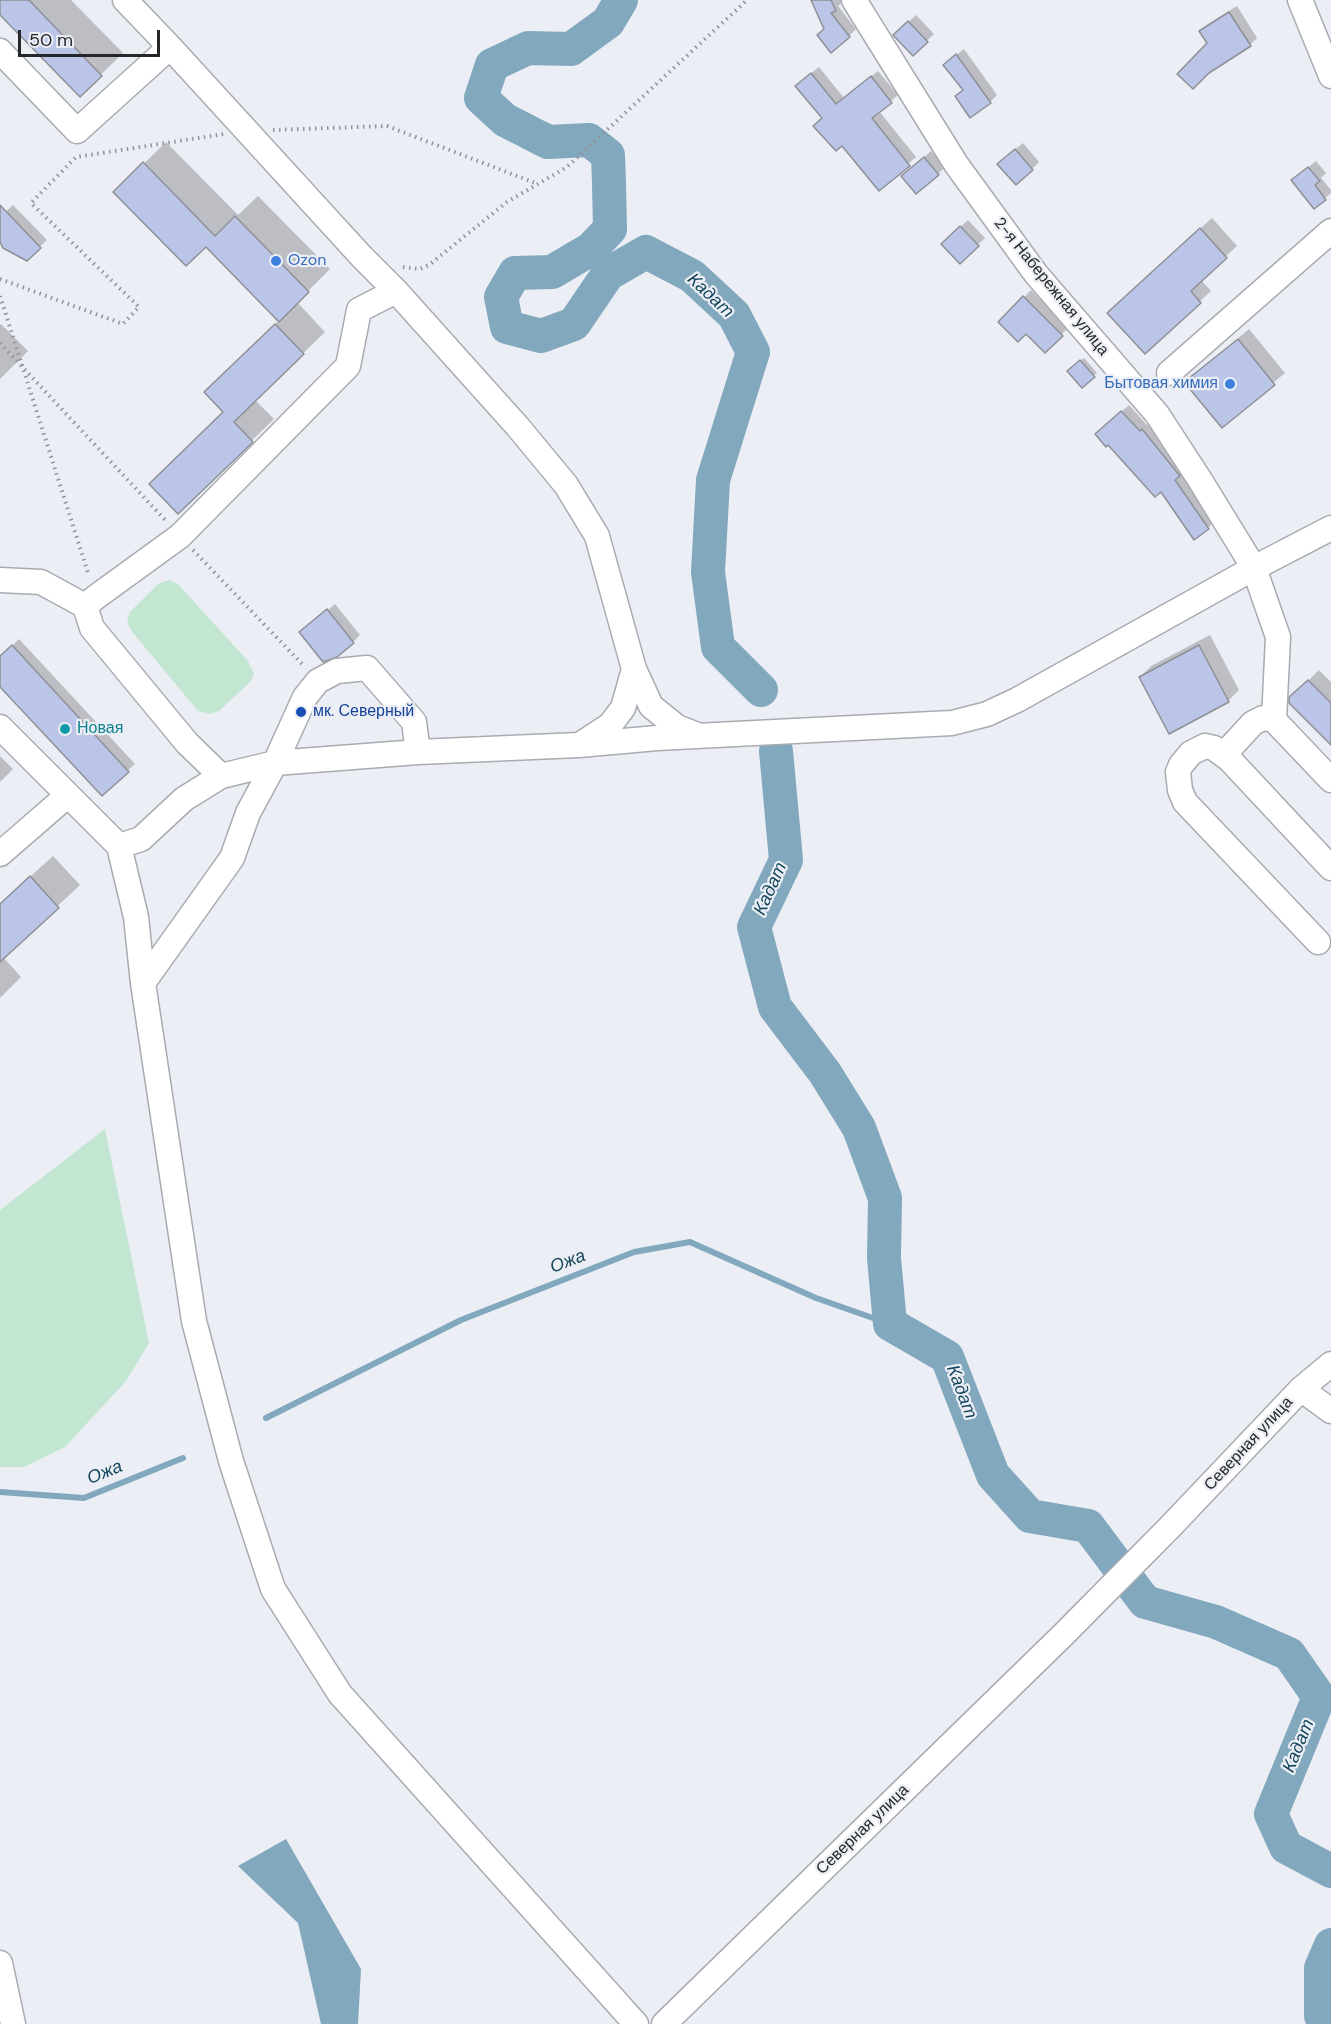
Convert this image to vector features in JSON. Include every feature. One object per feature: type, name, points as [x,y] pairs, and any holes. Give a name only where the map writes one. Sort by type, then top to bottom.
[{"type":"street","points":[[125,0],[396,291],[518,427],[566,485],[597,536],[634,669],[651,706],[677,727],[699,736]]},
{"type":"street","name":"2-я Набережная улица","points":[[854,0],[956,164],[1036,274],[1157,414],[1254,568],[1278,637],[1274,720]]},
{"type":"street","points":[[1300,0],[1331,76]]},
{"type":"street","points":[[1308,0],[1331,37]]},
{"type":"street","points":[[0,51],[77,131],[170,47]]},
{"type":"street","points":[[1169,373],[1331,231]]},
{"type":"street","points":[[91,602],[180,536],[348,366],[359,310],[396,291]]},
{"type":"street","points":[[119,846],[141,839],[184,799],[220,776],[275,763],[418,752],[952,723],[987,714],[1017,700],[1254,568],[1331,528]]},
{"type":"street","points":[[0,580],[41,582],[91,602]]},
{"type":"street","points":[[91,602],[93,628],[187,743],[220,776]]},
{"type":"street","points":[[143,983],[232,858],[248,813],[275,763],[305,697],[318,681],[337,671],[367,668],[414,722],[418,752]]},
{"type":"street","points":[[579,745],[610,725],[623,708],[634,669]]},
{"type":"street","points":[[1230,760],[1229,749],[1253,723],[1263,718],[1274,720],[1331,780]]},
{"type":"street","points":[[0,727],[119,846],[136,917],[143,983],[194,1321],[231,1461],[273,1588],[340,1694],[636,2024]]},
{"type":"street","points":[[1318,942],[1185,802],[1180,790],[1178,772],[1181,765],[1196,748],[1205,746],[1214,748],[1230,760],[1331,868]]},
{"type":"street","points":[[0,854],[68,795]]},
{"type":"street","name":"Северная улица","points":[[664,2024],[1063,1635],[1170,1527],[1301,1389],[1331,1364]]},
{"type":"street","points":[[1301,1389],[1331,1412]]},
{"type":"street","points":[[0,1963],[13,2024]]},
{"type":"path","points":[[400,266],[420,269],[429,265],[507,202],[567,167],[747,0]]},
{"type":"path","points":[[0,279],[123,324],[139,307],[31,202],[76,157],[246,131],[387,126],[538,184]]},
{"type":"path","points":[[0,296],[91,602]]},
{"type":"path","points":[[0,343],[318,681]]},
{"type":"green space","points":[[169,580],[178,584],[248,661],[254,674],[250,682],[219,711],[209,714],[198,711],[133,633],[127,622],[130,612],[158,584]]},
{"type":"green space","points":[[105,1129],[149,1343],[126,1381],[65,1447],[24,1467],[0,1467],[0,1210]]},
{"type":"water","points":[[286,1839],[361,1969],[358,2024],[321,2024],[298,1923],[238,1866]]},
{"type":"building","points":[[0,0],[29,0],[102,76],[80,97],[0,15]]},
{"type":"building","points":[[811,0],[831,0],[836,11],[831,13],[850,37],[831,53],[817,35],[824,29]]},
{"type":"building","points":[[1229,12],[1251,46],[1209,73],[1193,89],[1177,74],[1207,43],[1199,31]]},
{"type":"building","points":[[908,21],[928,42],[913,56],[893,35]]},
{"type":"building","points":[[956,54],[991,103],[970,118],[955,96],[963,90],[943,65]]},
{"type":"building","points":[[811,73],[836,104],[871,76],[892,103],[872,118],[910,166],[879,191],[842,146],[836,151],[813,126],[822,118],[795,86]]},
{"type":"building","points":[[1015,149],[1033,170],[1016,185],[997,164]]},
{"type":"building","points":[[924,157],[939,175],[916,194],[901,176]]},
{"type":"building","points":[[143,162],[215,236],[235,216],[309,292],[279,322],[206,247],[186,266],[113,192]]},
{"type":"building","points":[[1308,167],[1320,181],[1315,185],[1326,200],[1314,209],[1291,180]]},
{"type":"building","points":[[0,205],[41,248],[27,261],[3,248],[0,242]]},
{"type":"building","points":[[960,226],[979,246],[960,264],[941,244]]},
{"type":"building","points":[[1200,228],[1227,258],[1191,291],[1201,303],[1145,354],[1107,313]]},
{"type":"building","points":[[1023,296],[1063,336],[1045,353],[1026,334],[1018,342],[998,322]]},
{"type":"building","points":[[275,324],[304,354],[234,422],[253,442],[178,514],[149,484],[223,412],[204,392]]},
{"type":"building","name":"Бытовая химия","points":[[1238,339],[1275,385],[1222,428],[1184,382]]},
{"type":"building","points":[[1080,360],[1095,377],[1082,388],[1067,371]]},
{"type":"building","points":[[1121,411],[1140,431],[1142,429],[1180,476],[1175,480],[1209,529],[1194,540],[1161,492],[1155,497],[1108,445],[1106,447],[1095,434]]},
{"type":"building","points":[[327,609],[354,643],[337,657],[323,662],[299,632]]},
{"type":"building","name":"Новая","points":[[12,645],[129,772],[102,796],[0,687],[0,656]]},
{"type":"building","points":[[1199,645],[1229,702],[1169,734],[1139,677]]},
{"type":"building","points":[[1308,680],[1331,703],[1331,745],[1289,703],[1289,697]]},
{"type":"building","points":[[30,876],[59,908],[0,962],[0,904]]},
{"type":"waterway","name":"Кадат","points":[[621,0],[608,22],[571,49],[528,48],[492,65],[481,98],[505,120],[548,142],[589,140],[608,155],[610,229],[591,249],[552,272],[515,273],[501,297],[507,327],[541,336],[574,324],[608,274],[646,252],[692,276],[734,315],[753,352],[713,480],[708,572],[718,647],[761,690]]},
{"type":"waterway","name":"Кадат","points":[[776,751],[786,860],[754,927],[775,1007],[825,1073],[859,1128],[885,1198],[884,1258],[890,1324],[947,1357],[993,1475],[1030,1516],[1088,1526],[1145,1602],[1216,1622],[1289,1654],[1319,1697],[1271,1814],[1286,1847],[1331,1871]]},
{"type":"waterway","name":"Ожа","points":[[266,1418],[461,1320],[634,1252],[690,1242],[816,1298],[890,1324]]},
{"type":"waterway","name":"Ожа","points":[[0,1492],[84,1498],[183,1458]]},
{"type":"waterway","name":"Кадат","points":[[1325,2024],[1321,2016],[1321,1968],[1331,1945]]},
{"type":"place","name":"Ozon","points":[[276,261]]},
{"type":"place","name":"Бытовая химия","points":[[1230,384]]},
{"type":"place","name":"мк. Северный","points":[[301,712]]},
{"type":"place","name":"Новая","points":[[65,729]]}]
